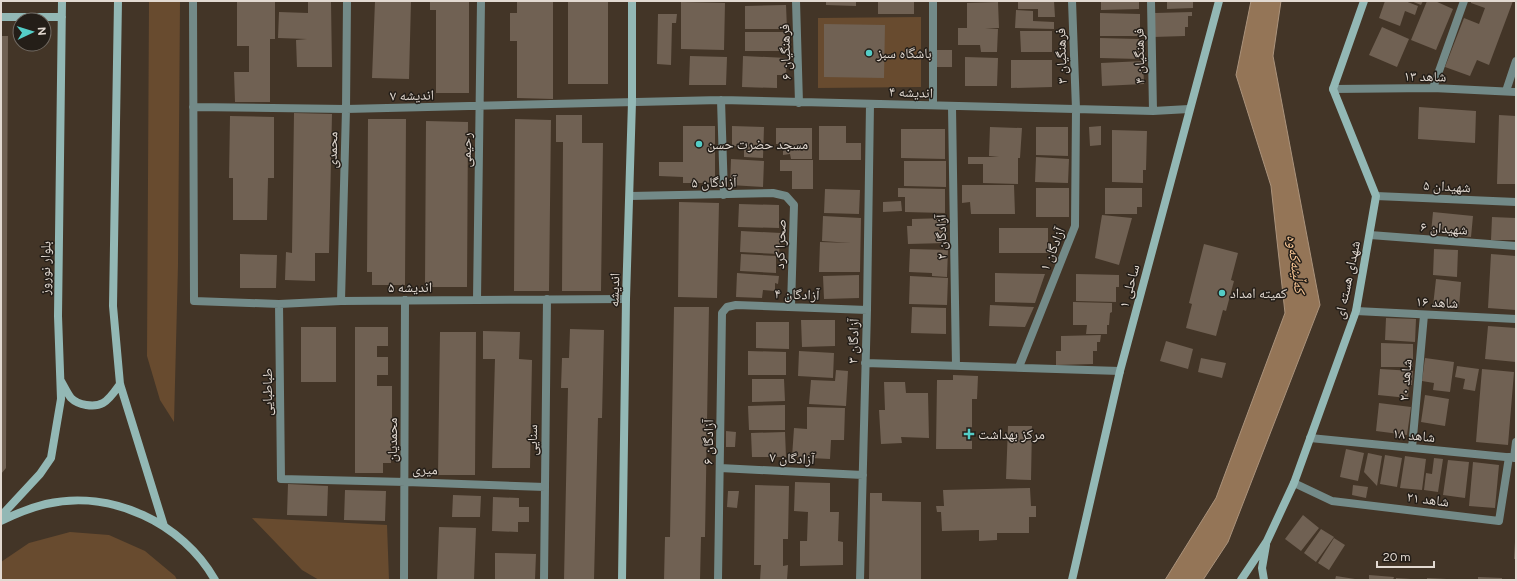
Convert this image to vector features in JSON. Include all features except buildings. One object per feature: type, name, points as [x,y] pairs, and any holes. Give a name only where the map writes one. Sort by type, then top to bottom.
[{"type":"street","name":"بلوار نوروز","points":[[1,516],[40,474],[51,458],[61,399],[58,316],[62,1]]},
{"type":"street","points":[[118,1],[113,306],[120,384],[164,526]]},
{"type":"street","points":[[193,1],[193,107]]},
{"type":"street","name":"محمدی","points":[[341,300],[346,109],[346,1]]},
{"type":"street","name":"رحیمی","points":[[477,300],[481,1]]},
{"type":"street","name":"اندیشه","points":[[622,580],[626,299],[632,102],[632,1]]},
{"type":"street","name":"فرهنگیان ۶","points":[[796,1],[799,103]]},
{"type":"street","points":[[933,1],[933,105]]},
{"type":"street","name":"فرهنگیان ۳","points":[[1072,1],[1076,109]]},
{"type":"street","name":"فرهنگیان ۴","points":[[1151,1],[1153,111]]},
{"type":"street","name":"ساحلی ۱","points":[[1072,580],[1120,371],[1219,1]]},
{"type":"street","points":[[1364,1],[1333,89],[1376,196]]},
{"type":"street","points":[[1434,88],[1464,1]]},
{"type":"street","points":[[1,17],[62,17]]},
{"type":"street","points":[[1506,91],[1516,61]]},
{"type":"street","name":"شاهد ۱۳","points":[[1333,89],[1434,88],[1516,92]]},
{"type":"street","points":[[721,100],[724,195]]},
{"type":"street","name":"اندیشه ۴","points":[[632,102],[721,100],[1153,111],[1189,109]]},
{"type":"street","name":"اندیشه ۷","points":[[193,107],[346,109],[632,102]]},
{"type":"street","name":"آزادگان ۳","points":[[860,580],[867,310],[870,104]]},
{"type":"street","name":"اندیشه ۵","points":[[193,107],[194,301],[279,304],[341,300],[626,299]]},
{"type":"street","name":"آزادگان ۲","points":[[952,107],[956,366]]},
{"type":"street","name":"آزادگان ۱","points":[[1019,367],[1075,226],[1076,109]]},
{"type":"street","name":"آزادگان ۵","points":[[630,196],[773,193],[786,196],[794,205]]},
{"type":"street","name":"شهیدان ۵","points":[[1376,196],[1516,202]]},
{"type":"street","name":"شهدای هسته ای","points":[[1241,580],[1267,541],[1294,482],[1356,311],[1376,196]]},
{"type":"street","name":"صحرا کرد","points":[[791,307],[794,205]]},
{"type":"street","name":"شهیدان ۶","points":[[1370,235],[1516,246]]},
{"type":"street","name":"سنایی","points":[[544,580],[547,299]]},
{"type":"street","name":"محمدیان","points":[[404,580],[406,482],[405,300]]},
{"type":"street","name":"طباطبایی","points":[[279,304],[281,479]]},
{"type":"street","name":"آزادگان ۴","points":[[727,307],[736,305],[867,310]]},
{"type":"street","name":"آزادگان ۶","points":[[718,580],[722,313],[727,307]]},
{"type":"street","name":"شاهد ۱۶","points":[[1356,311],[1516,319]]},
{"type":"street","name":"شاهد ۲۰","points":[[1412,448],[1424,315]]},
{"type":"street","points":[[865,363],[1120,371]]},
{"type":"street","points":[[61,381],[71,398],[80,404],[90,405],[102,403],[111,396],[120,384]]},
{"type":"street","name":"شاهد ۱۸","points":[[1310,438],[1513,458]]},
{"type":"street","points":[[1513,458],[1516,442]]},
{"type":"street","name":"شاهد ۲۱","points":[[1294,482],[1332,501],[1499,521],[1513,458]]},
{"type":"street","name":"آزادگان ۷","points":[[720,468],[863,475]]},
{"type":"street","name":"میری","points":[[281,479],[545,487]]},
{"type":"street","points":[[1,521],[18,512],[47,504],[78,501],[108,504],[137,512],[164,526],[192,549],[216,579]]},
{"type":"street","points":[[1264,580],[1262,568],[1267,541]]},
{"type":"shaded area","points":[[149,1],[180,1],[178,265],[174,422],[160,400],[147,356]]},
{"type":"shaded area","name":"باشگاه سبز","points":[[921,17],[921,87],[818,88],[818,18]]},
{"type":"shaded area","points":[[252,518],[387,525],[389,580],[319,580],[302,570]]},
{"type":"shaded area","points":[[70,532],[109,535],[145,551],[175,576],[177,580],[1,580],[1,562],[29,543]]},
{"type":"water","name":"کەڵینەکەوە","points":[[1251,1],[1281,1],[1273,56],[1320,305],[1228,542],[1203,580],[1165,580],[1216,498],[1285,313],[1271,186],[1236,75]]},
{"type":"place","name":"باشگاه سبز","points":[[869,53]]},
{"type":"place","name":"مسجد حضرت حسن","points":[[699,144]]},
{"type":"place","name":"کمیته امداد","points":[[1222,293]]},
{"type":"place","name":"مرکز بهداشت","points":[[969,434]]}]
